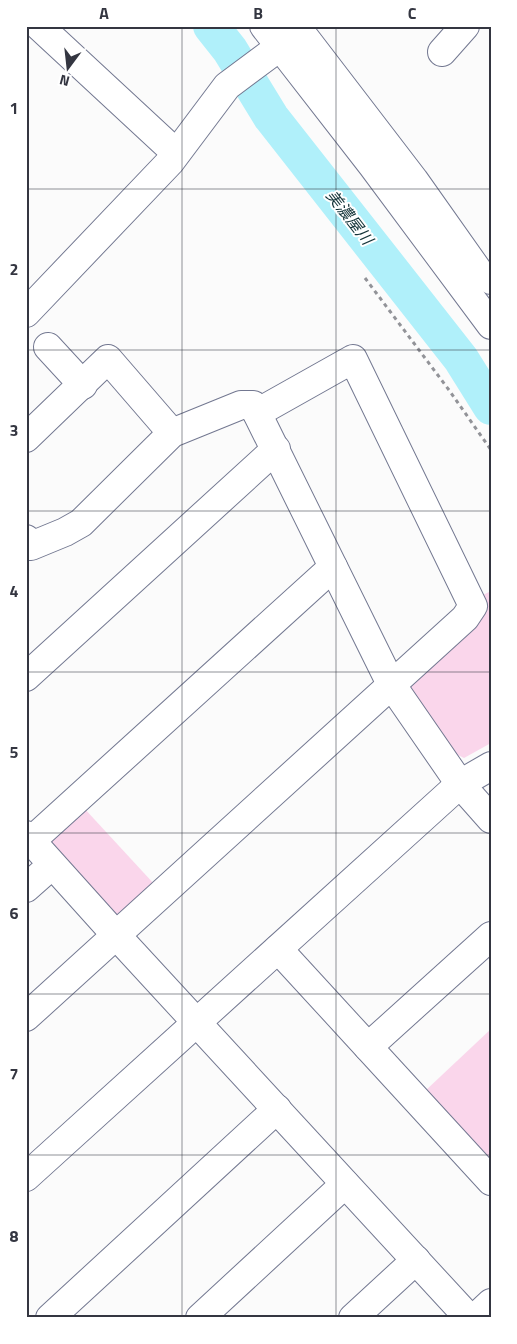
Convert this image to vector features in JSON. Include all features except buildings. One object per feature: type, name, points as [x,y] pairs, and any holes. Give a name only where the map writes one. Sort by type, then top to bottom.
[{"type":"street","points":[[40,26],[176,153]]},
{"type":"street","points":[[442,52],[466,26]]},
{"type":"street","points":[[26,313],[170,162],[227,86],[280,36]]},
{"type":"street","points":[[280,36],[414,180],[479,272],[491,280]]},
{"type":"street","points":[[280,36],[372,164],[487,309]]},
{"type":"street","points":[[48,347],[83,385]]},
{"type":"street","points":[[26,1017],[465,618],[473,606],[353,359],[257,413]]},
{"type":"street","points":[[26,438],[108,360],[172,434]]},
{"type":"street","points":[[26,539],[31,546],[65,532],[80,523],[172,434],[241,405],[253,405],[391,684],[460,784],[491,818]]},
{"type":"street","points":[[26,677],[276,449]]},
{"type":"street","points":[[333,567],[29,838],[469,1318]]},
{"type":"street","points":[[26,1177],[460,784],[491,766]]},
{"type":"street","points":[[26,888],[52,864]]},
{"type":"street","points":[[368,1047],[491,936]]},
{"type":"street","points":[[278,949],[491,1181]]},
{"type":"street","points":[[50,1318],[277,1109]]},
{"type":"street","points":[[200,1318],[345,1184]]},
{"type":"street","points":[[353,1318],[416,1260]]},
{"type":"street","points":[[475,1318],[491,1303]]},
{"type":"path","points":[[365,278],[449,390],[491,450]]},
{"type":"shaded area","points":[[491,591],[491,743],[464,758],[448,750],[407,692],[408,680],[477,598]]},
{"type":"shaded area","points":[[83,807],[155,885],[122,917],[113,916],[48,846],[51,835]]},
{"type":"shaded area","points":[[491,1029],[491,1165],[424,1092]]},
{"type":"waterway","name":"美濃屋川","points":[[211,26],[230,50],[271,117],[461,359],[491,407]]}]
